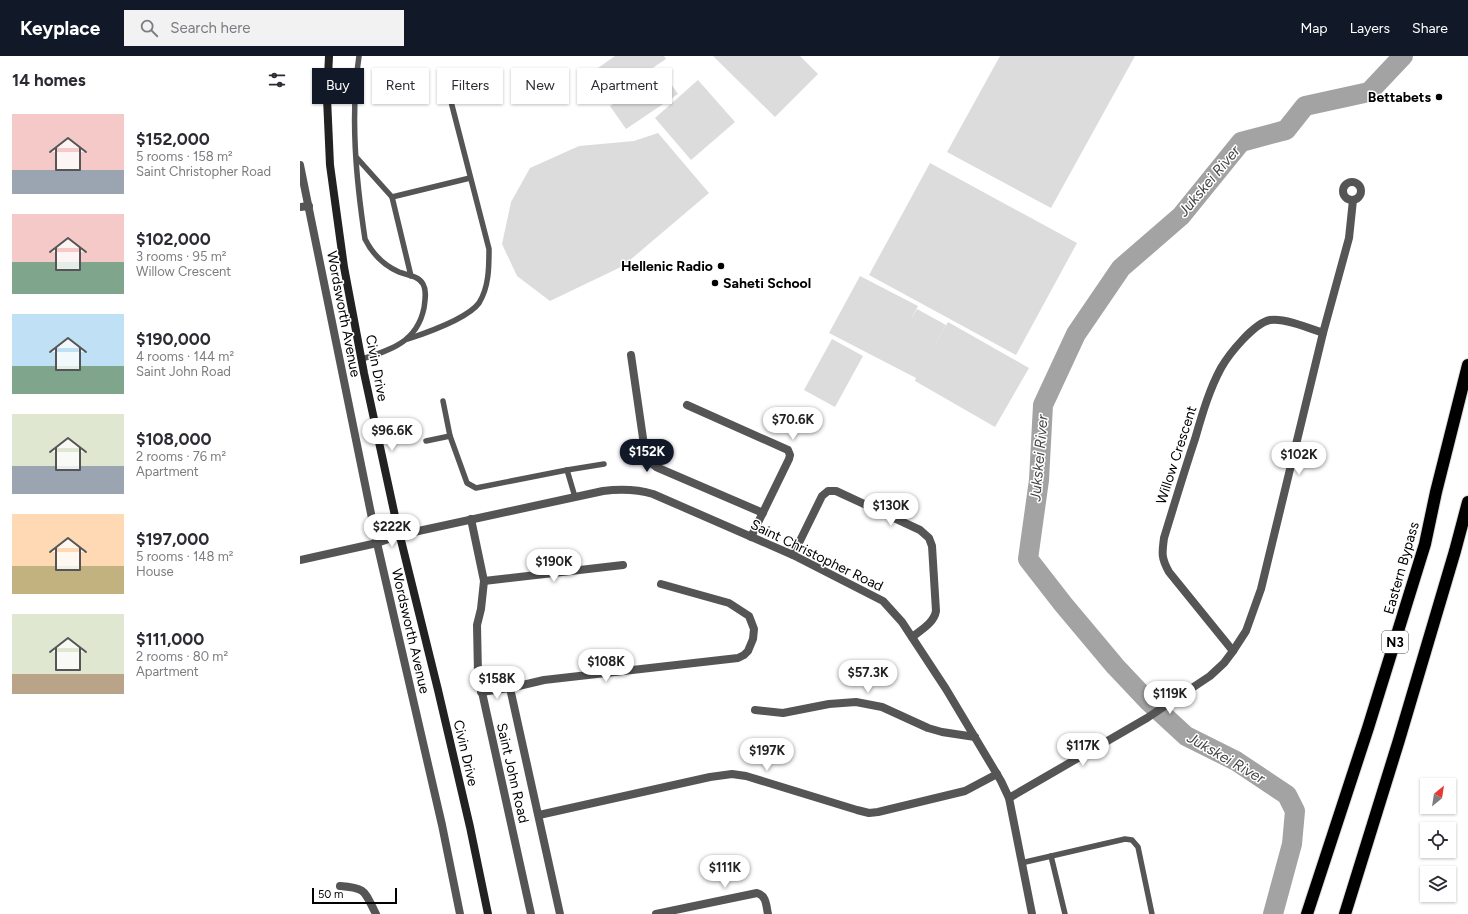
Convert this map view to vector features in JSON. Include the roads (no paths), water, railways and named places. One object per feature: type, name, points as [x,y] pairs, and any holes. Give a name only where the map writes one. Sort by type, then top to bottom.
[{"type":"highway","name":"Eastern Bypass","points":[[1307,914],[1368,728],[1425,544],[1436,492],[1468,365]]},
{"type":"highway","name":"N3","points":[[1345,914],[1399,740],[1468,502]]},
{"type":"main road","name":"Civin Drive","points":[[329,56],[327,98],[330,165],[344,267],[400,535],[470,826],[488,914]]},
{"type":"street","name":"Wordsworth Avenue","points":[[300,165],[377,542],[442,825],[460,914]]},
{"type":"street","points":[[1009,798],[1147,718],[1210,676],[1224,663],[1246,631],[1261,589],[1323,333],[1349,238],[1353,200]]},
{"type":"street","points":[[300,207],[309,206]]},
{"type":"street","name":"Willow Crescent","points":[[1233,651],[1169,572],[1163,561],[1162,551],[1168,525],[1213,385],[1228,357],[1261,324],[1270,320],[1306,326],[1323,333]]},
{"type":"street","points":[[631,355],[646,459],[656,466],[763,513]]},
{"type":"street","points":[[687,405],[788,450],[790,454],[789,459],[751,537]]},
{"type":"street","name":"Saint Christopher Road","points":[[300,560],[471,519],[603,491],[619,490],[644,491],[653,494],[793,555],[883,601],[902,622],[912,637],[975,737],[997,774],[1009,798],[1032,914]]},
{"type":"street","points":[[793,555],[822,496],[828,491],[836,491],[920,530],[929,538],[932,546],[936,611],[935,617],[932,621],[912,637]]},
{"type":"street","name":"Saint John Road","points":[[471,519],[484,581],[476,636],[478,674],[531,914]]},
{"type":"street","points":[[484,581],[623,565]]},
{"type":"street","points":[[482,692],[510,688],[544,680],[738,658],[744,655],[753,639],[754,629],[749,616],[729,603],[661,584]]},
{"type":"street","points":[[510,688],[560,914]]},
{"type":"street","points":[[755,710],[783,713],[829,704],[856,702],[882,707],[928,728],[942,732],[975,737]]},
{"type":"street","points":[[539,815],[710,777],[732,774],[746,776],[869,813],[917,804],[965,791],[997,774]]},
{"type":"street","points":[[340,886],[356,887],[362,890],[376,914]]},
{"type":"street","points":[[656,914],[758,893],[762,894],[765,898],[768,914]]},
{"type":"lane","points":[[359,56],[354,122],[356,157],[365,239],[370,250],[383,263],[400,272],[417,278],[423,284],[426,297],[422,319],[407,339]]},
{"type":"lane","points":[[362,359],[388,351],[407,339],[436,329],[463,315],[478,304],[485,289],[490,269],[489,250],[452,104]]},
{"type":"lane","points":[[356,157],[392,197],[411,276]]},
{"type":"lane","points":[[392,197],[470,178]]},
{"type":"lane","points":[[443,401],[450,436],[467,483],[476,488],[604,464]]},
{"type":"lane","points":[[426,440],[450,436]]},
{"type":"lane","points":[[568,470],[575,497]]},
{"type":"lane","points":[[1021,863],[1125,839],[1132,840],[1138,847],[1152,914]]},
{"type":"lane","points":[[1051,856],[1066,914]]},
{"type":"waterway","name":"Jukskei River","points":[[1273,914],[1292,844],[1295,811],[1287,795],[1236,761],[1186,736],[1148,701],[1115,666],[1063,604],[1028,559],[1039,480],[1043,405],[1076,334],[1121,268],[1181,216],[1241,142],[1286,130],[1305,106],[1369,92],[1403,56]]},
{"type":"place","name":"Bettabets","points":[[1439,97]]},
{"type":"place","name":"Hellenic Radio","points":[[721,266]]},
{"type":"place","name":"Saheti School","points":[[715,283]]}]
